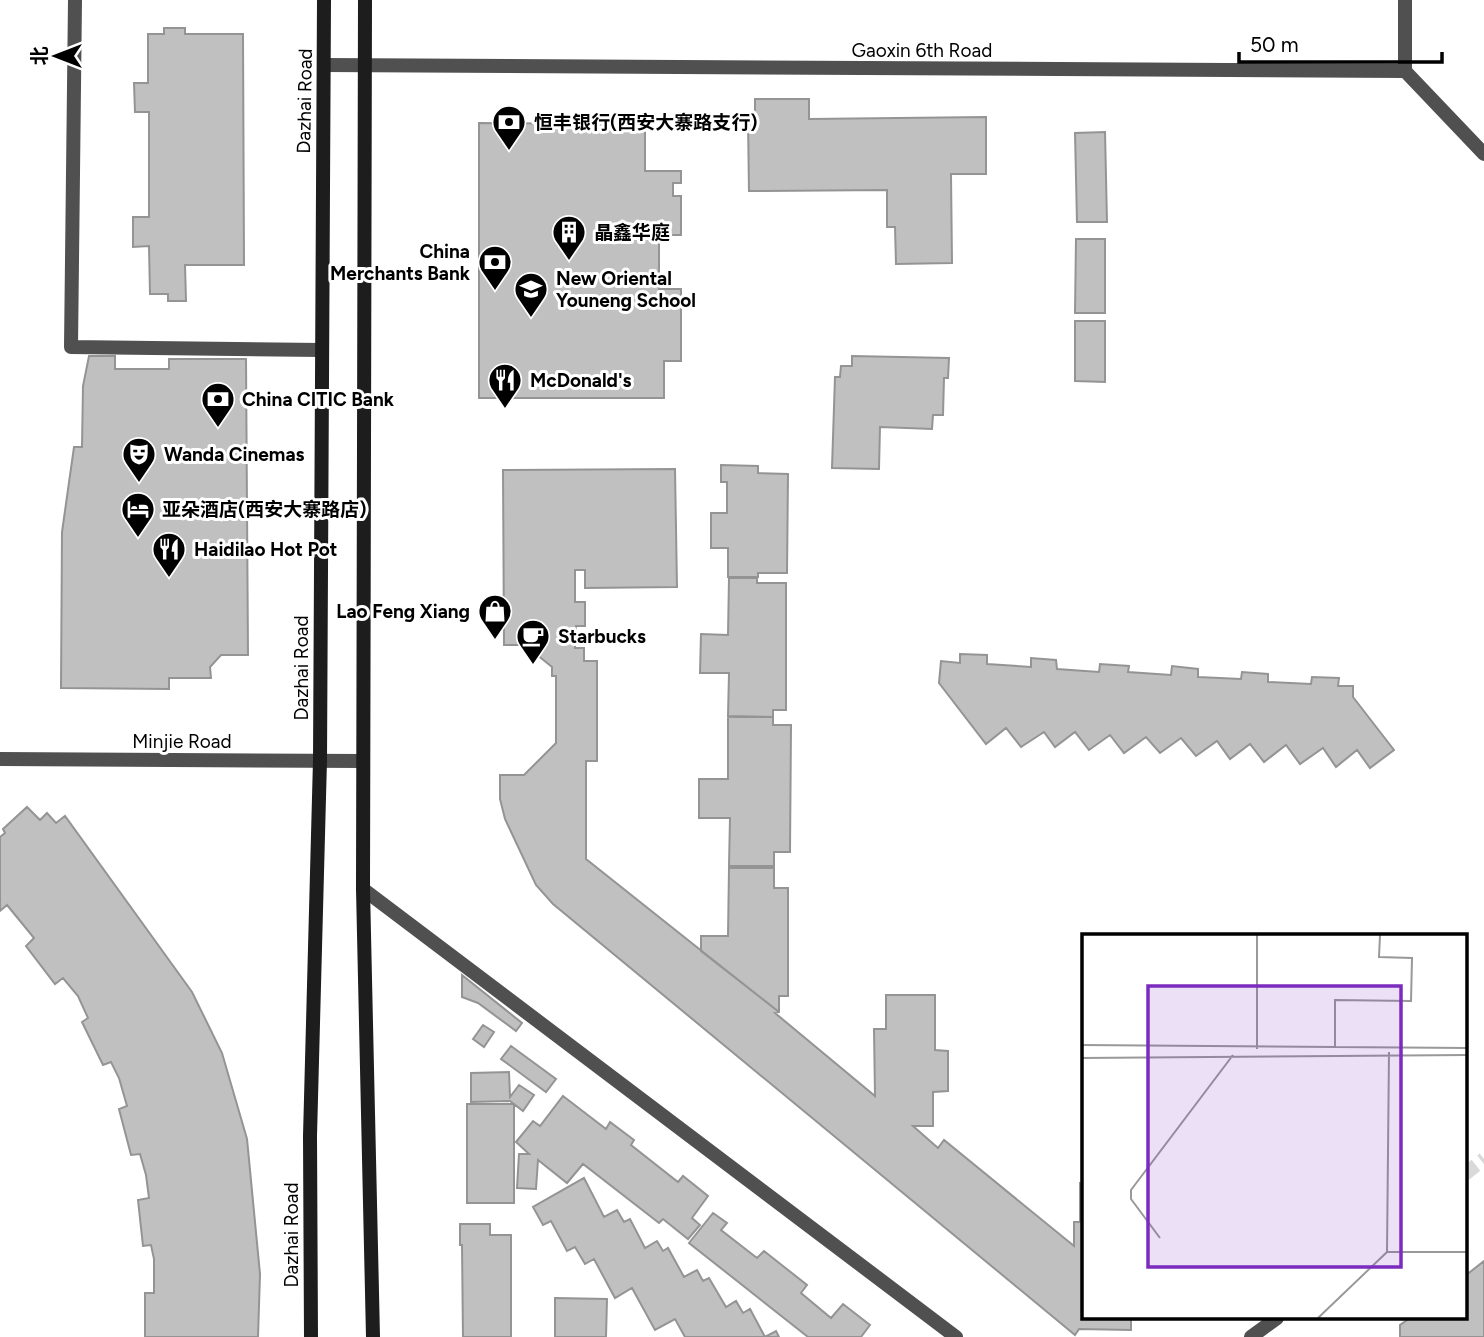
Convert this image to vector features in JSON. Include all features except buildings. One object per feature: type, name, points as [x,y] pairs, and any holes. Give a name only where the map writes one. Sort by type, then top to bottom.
[{"type":"main road","name":"Dazhai Road","points":[[311,1337],[310,1136],[320,760],[324,0]]},
{"type":"main road","points":[[365,0],[363,889],[373,1337]]},
{"type":"street","points":[[75,0],[71,348],[321,350]]},
{"type":"street","points":[[1405,0],[1405,71],[1484,154]]},
{"type":"street","name":"Gaoxin 6th Road","points":[[324,65],[1405,71]]},
{"type":"street","name":"Minjie Road","points":[[0,759],[363,761]]},
{"type":"street","points":[[363,889],[956,1337]]},
{"type":"street","points":[[1251,1337],[1274,1320]]},
{"type":"tunnel","points":[[1466,1173],[1484,1159]]},
{"type":"place","name":"恒丰银行(西安大寨路支行)","points":[[509,152]]},
{"type":"place","name":"晶鑫华庭","points":[[569,262]]},
{"type":"place","name":"China Merchants Bank","points":[[495,292]]},
{"type":"place","name":"New Oriental Youneng School","points":[[531,319]]},
{"type":"place","name":"McDonald's","points":[[505,410]]},
{"type":"place","name":"China CITIC Bank","points":[[218,429]]},
{"type":"place","name":"Wanda Cinemas","points":[[139,484]]},
{"type":"place","name":"亚朵酒店(西安大寨路店)","points":[[138,539]]},
{"type":"place","name":"Haidilao Hot Pot","points":[[169,579]]},
{"type":"place","name":"Lao Feng Xiang","points":[[495,641]]},
{"type":"place","name":"Starbucks","points":[[533,666]]}]
